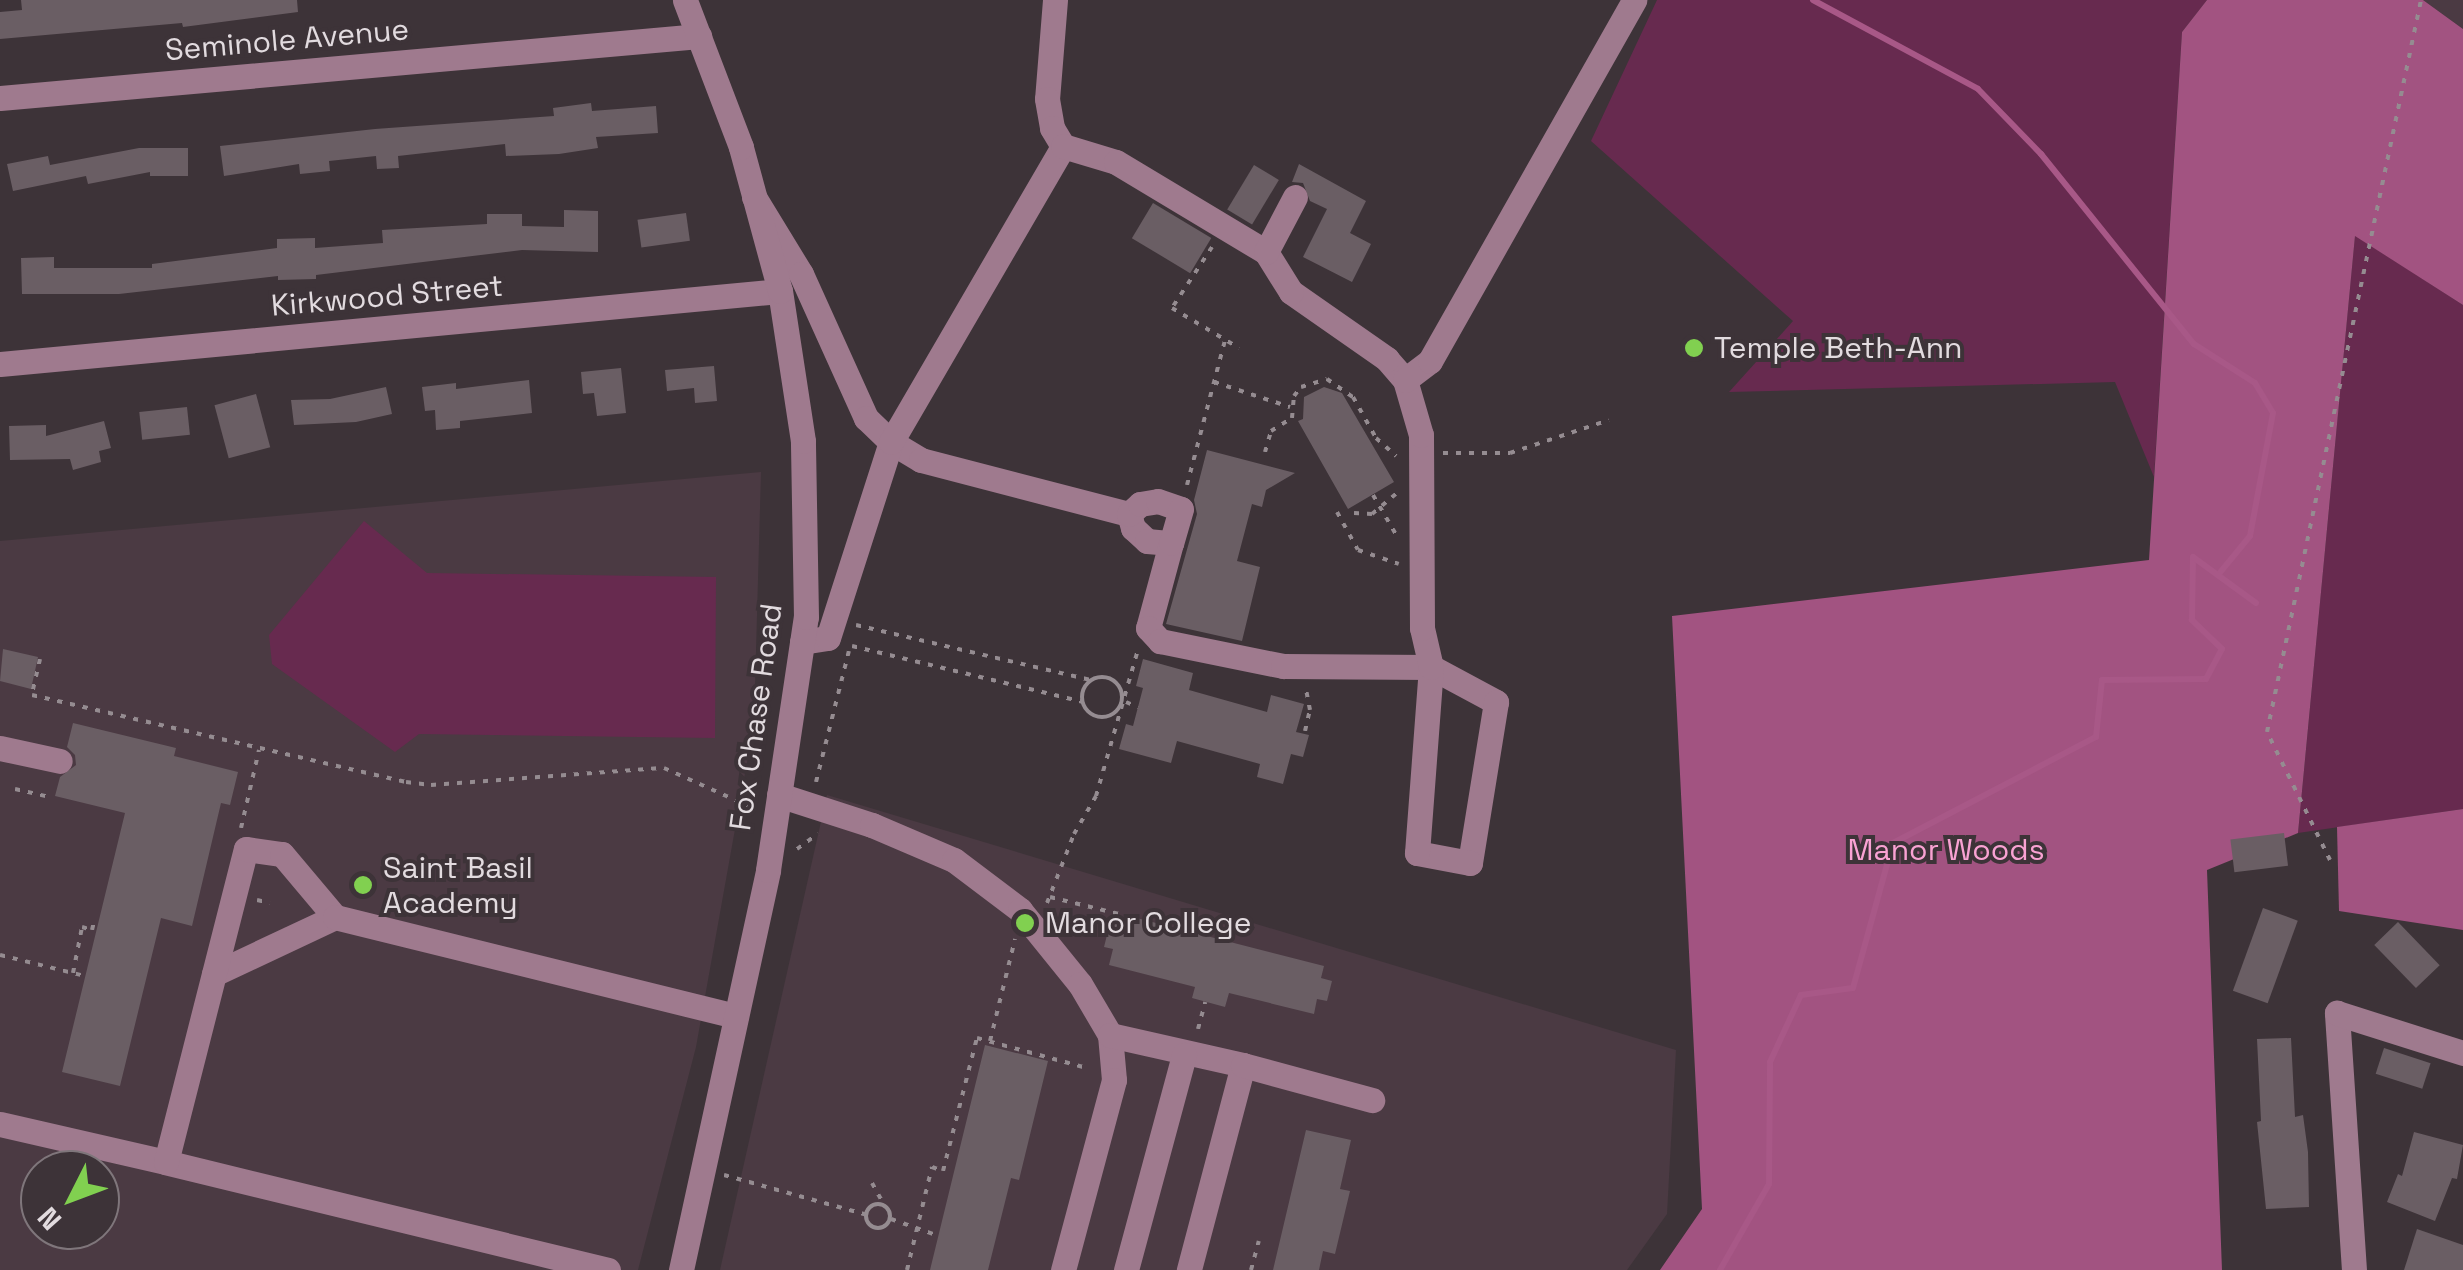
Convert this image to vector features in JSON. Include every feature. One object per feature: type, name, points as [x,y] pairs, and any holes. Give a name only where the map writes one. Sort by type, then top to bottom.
[{"type":"street","name":"Fox Chase Road","points":[[681,1270],[736,1016],[771,804],[829,636],[806,616],[803,441],[780,291],[754,197],[685,0]]},
{"type":"street","points":[[1054,0],[1047,99],[1052,128],[1064,146],[1116,162],[1266,252],[1291,292],[1387,359],[1404,380],[1422,435],[1410,455],[1422,573],[1422,628],[1431,667],[1417,852],[1470,862],[1496,702],[1431,667],[1254,662],[1160,640],[1148,628],[1180,509],[1158,501],[1140,504],[1129,514]]},
{"type":"street","points":[[1404,380],[1430,361],[1634,0]]},
{"type":"street","name":"Seminole Avenue","points":[[0,98],[699,36]]},
{"type":"street","points":[[829,636],[891,442],[1064,146]]},
{"type":"street","points":[[754,197],[801,274],[866,418],[891,442],[921,460],[1129,514]]},
{"type":"street","points":[[1266,252],[1296,198]]},
{"type":"street","name":"Kirkwood Street","points":[[0,364],[780,291]]},
{"type":"street","points":[[1129,514],[1134,528],[1147,541],[1171,543]]},
{"type":"street","points":[[0,748],[60,761]]},
{"type":"street","points":[[771,804],[872,825],[954,860],[1029,919],[1080,984],[1110,1035],[1114,1080],[1062,1270]]},
{"type":"street","points":[[166,1162],[246,849],[282,854],[335,917],[736,1016]]},
{"type":"street","points":[[214,974],[335,917]]},
{"type":"street","points":[[2354,1270],[2337,1013],[2463,1053]]},
{"type":"street","points":[[1110,1035],[1372,1100]]},
{"type":"street","points":[[1126,1270],[1189,1054]]},
{"type":"street","points":[[1189,1270],[1243,1065]]},
{"type":"street","points":[[0,1124],[608,1270]]},
{"type":"path","points":[[2330,860],[2266,732],[2421,0]]},
{"type":"path","points":[[1224,227],[1172,308],[1239,348]]},
{"type":"path","points":[[1180,509],[1225,340]]},
{"type":"path","points":[[1265,452],[1270,431],[1292,418],[1301,387],[1327,378],[1352,396],[1376,438],[1410,455],[1510,453],[1609,420]]},
{"type":"path","points":[[1214,382],[1292,408]]},
{"type":"path","points":[[1389,446],[1410,455]]},
{"type":"path","points":[[1354,514],[1380,509],[1392,501],[1399,487]]},
{"type":"path","points":[[1372,494],[1402,545]]},
{"type":"path","points":[[1337,512],[1358,550],[1422,573]]},
{"type":"path","points":[[1045,908],[1074,834],[1096,796],[1141,635],[1148,628]]},
{"type":"path","points":[[829,636],[1090,680],[1102,676],[1114,681],[1124,701],[1138,706]]},
{"type":"path","points":[[829,636],[1082,702],[1092,714],[1105,716],[1124,701]]},
{"type":"path","points":[[815,786],[829,636]]},
{"type":"path","points":[[40,659],[32,695],[259,750],[431,785],[664,768],[771,804]]},
{"type":"path","points":[[1302,666],[1310,710],[1305,730]]},
{"type":"path","points":[[1082,702],[1082,692],[1090,680]]},
{"type":"path","points":[[246,849],[240,830],[259,750]]},
{"type":"path","points":[[14,789],[48,796]]},
{"type":"path","points":[[794,852],[820,833]]},
{"type":"path","points":[[1050,897],[1118,914]]},
{"type":"path","points":[[73,973],[82,927],[92,930],[94,920]]},
{"type":"path","points":[[990,1042],[1014,940],[1012,930]]},
{"type":"path","points":[[0,955],[85,976]]},
{"type":"path","points":[[1189,1054],[1205,1002]]},
{"type":"path","points":[[907,1270],[932,1167],[944,1171],[977,1038],[1083,1067]]},
{"type":"path","points":[[724,1176],[867,1214],[874,1227],[885,1226],[890,1218]]},
{"type":"path","points":[[872,1183],[890,1218],[939,1236]]},
{"type":"path","points":[[867,1214],[873,1206],[884,1206]]},
{"type":"path","points":[[1251,1270],[1258,1241]]},
{"type":"shaded area","points":[[1657,0],[2207,0],[2182,32],[2154,477],[2115,382],[1729,392],[1793,321],[1591,141]]},
{"type":"shaded area","points":[[2423,0],[2463,0],[2463,29]]},
{"type":"shaded area","points":[[2355,235],[2463,305],[2463,809],[2298,833]]},
{"type":"shaded area","name":"Saint Basil Academy","points":[[761,472],[754,723],[696,1047],[638,1270],[0,1270],[0,541]]},
{"type":"shaded area","points":[[364,521],[427,573],[716,577],[715,738],[419,734],[395,752],[272,664],[269,635]]},
{"type":"shaded area","name":"Manor College","points":[[827,795],[1676,1050],[1667,1214],[1627,1270],[720,1270]]},
{"type":"green space","name":"Manor Woods","points":[[2207,0],[2423,0],[2463,29],[2463,305],[2355,236],[2298,833],[2207,870],[2222,1270],[1660,1270],[1702,1209],[1672,616],[2149,560],[2182,32]]},
{"type":"green space","points":[[2463,809],[2463,930],[2339,911],[2337,827]]},
{"type":"building","points":[[21,0],[297,0],[298,12],[183,27],[182,23],[0,39],[0,12],[22,10]]},
{"type":"building","points":[[591,103],[592,111],[656,106],[658,133],[596,137],[598,148],[559,154],[506,156],[505,144],[398,156],[399,168],[377,169],[376,156],[329,161],[330,171],[300,174],[299,164],[224,176],[220,146],[375,129],[554,116],[553,108]]},
{"type":"building","points":[[139,148],[188,148],[188,176],[150,176],[150,172],[88,184],[86,176],[13,191],[7,164],[48,156],[50,165]]},
{"type":"building","points":[[1299,164],[1366,201],[1350,233],[1371,244],[1352,282],[1303,257],[1327,209],[1310,201],[1303,183],[1292,182]]},
{"type":"building","points":[[1254,165],[1279,180],[1252,225],[1227,210]]},
{"type":"building","points":[[1153,203],[1211,238],[1190,273],[1132,238]]},
{"type":"building","points":[[564,210],[598,211],[598,252],[522,250],[316,275],[316,279],[278,280],[278,276],[119,294],[22,294],[21,258],[54,257],[54,268],[152,268],[152,264],[277,248],[277,239],[315,238],[315,248],[383,243],[382,230],[487,224],[487,214],[522,214],[522,226],[564,227]]},
{"type":"building","points":[[686,213],[690,241],[641,248],[637,220]]},
{"type":"building","points":[[714,366],[717,401],[695,403],[694,388],[667,391],[665,370]]},
{"type":"building","points":[[621,368],[626,413],[597,416],[594,393],[583,394],[581,372]]},
{"type":"building","points":[[529,380],[532,413],[460,421],[460,428],[436,430],[435,410],[425,411],[422,387],[456,383],[456,389]]},
{"type":"building","points":[[386,387],[392,414],[356,422],[294,425],[291,400],[330,399]]},
{"type":"building","points":[[1324,387],[1342,393],[1394,482],[1348,509],[1298,421],[1303,419],[1304,397]]},
{"type":"building","points":[[256,394],[270,447],[229,458],[214,405]]},
{"type":"building","points":[[187,407],[190,435],[142,440],[139,412]]},
{"type":"building","points":[[104,421],[111,448],[99,451],[101,462],[73,470],[70,459],[10,460],[9,426],[46,425],[46,436]]},
{"type":"building","points":[[1207,450],[1295,473],[1266,490],[1262,507],[1252,504],[1237,561],[1260,567],[1242,641],[1166,624],[1197,514],[1194,500]]},
{"type":"building","points":[[3,649],[38,657],[31,689],[0,681]]},
{"type":"building","points":[[1143,659],[1193,673],[1189,690],[1267,712],[1271,695],[1304,704],[1296,732],[1309,735],[1303,757],[1291,754],[1283,784],[1257,777],[1260,764],[1177,741],[1171,763],[1119,749],[1126,724],[1133,726],[1143,688],[1136,686]]},
{"type":"building","points":[[73,723],[176,748],[174,756],[238,772],[230,805],[221,803],[192,926],[161,918],[120,1086],[62,1072],[125,813],[55,796],[60,777],[76,765],[75,755],[67,747]]},
{"type":"building","points":[[2284,833],[2288,866],[2234,872],[2230,840]]},
{"type":"building","points":[[2263,908],[2298,921],[2268,1003],[2233,991]]},
{"type":"building","points":[[1125,915],[1324,966],[1321,978],[1332,981],[1327,1001],[1317,999],[1314,1014],[1229,993],[1225,1007],[1192,998],[1195,987],[1109,965],[1113,949],[1104,947],[1111,919],[1123,922]]},
{"type":"building","points":[[2398,922],[2440,965],[2416,988],[2374,945]]},
{"type":"building","points":[[2291,1038],[2295,1117],[2303,1115],[2308,1152],[2309,1207],[2266,1209],[2257,1122],[2261,1121],[2257,1039]]},
{"type":"building","points":[[985,1045],[1048,1061],[1019,1180],[1011,1178],[988,1270],[930,1270]]},
{"type":"building","points":[[2384,1048],[2431,1063],[2422,1089],[2376,1074]]},
{"type":"building","points":[[1306,1130],[1351,1140],[1340,1189],[1350,1191],[1335,1254],[1323,1251],[1319,1270],[1273,1270]]},
{"type":"building","points":[[2414,1132],[2463,1145],[2457,1179],[2452,1178],[2435,1221],[2387,1202],[2398,1174],[2402,1176]]},
{"type":"building","points":[[2417,1229],[2463,1245],[2463,1270],[2404,1270]]},
{"type":"waterway","points":[[1813,0],[1978,89],[2041,154],[2194,344],[2255,383],[2273,413],[2250,536],[2218,575]]},
{"type":"waterway","points":[[1720,1270],[1769,1184],[1770,1062],[1801,995],[1853,988],[1893,843],[2096,737],[2102,680],[2206,679],[2222,649],[2192,620],[2193,557],[2256,603]]},
{"type":"place","name":"Temple Beth-Ann","points":[[1694,348]]},
{"type":"place","name":"Saint Basil Academy","points":[[363,885]]},
{"type":"place","name":"Manor College","points":[[1025,923]]}]
